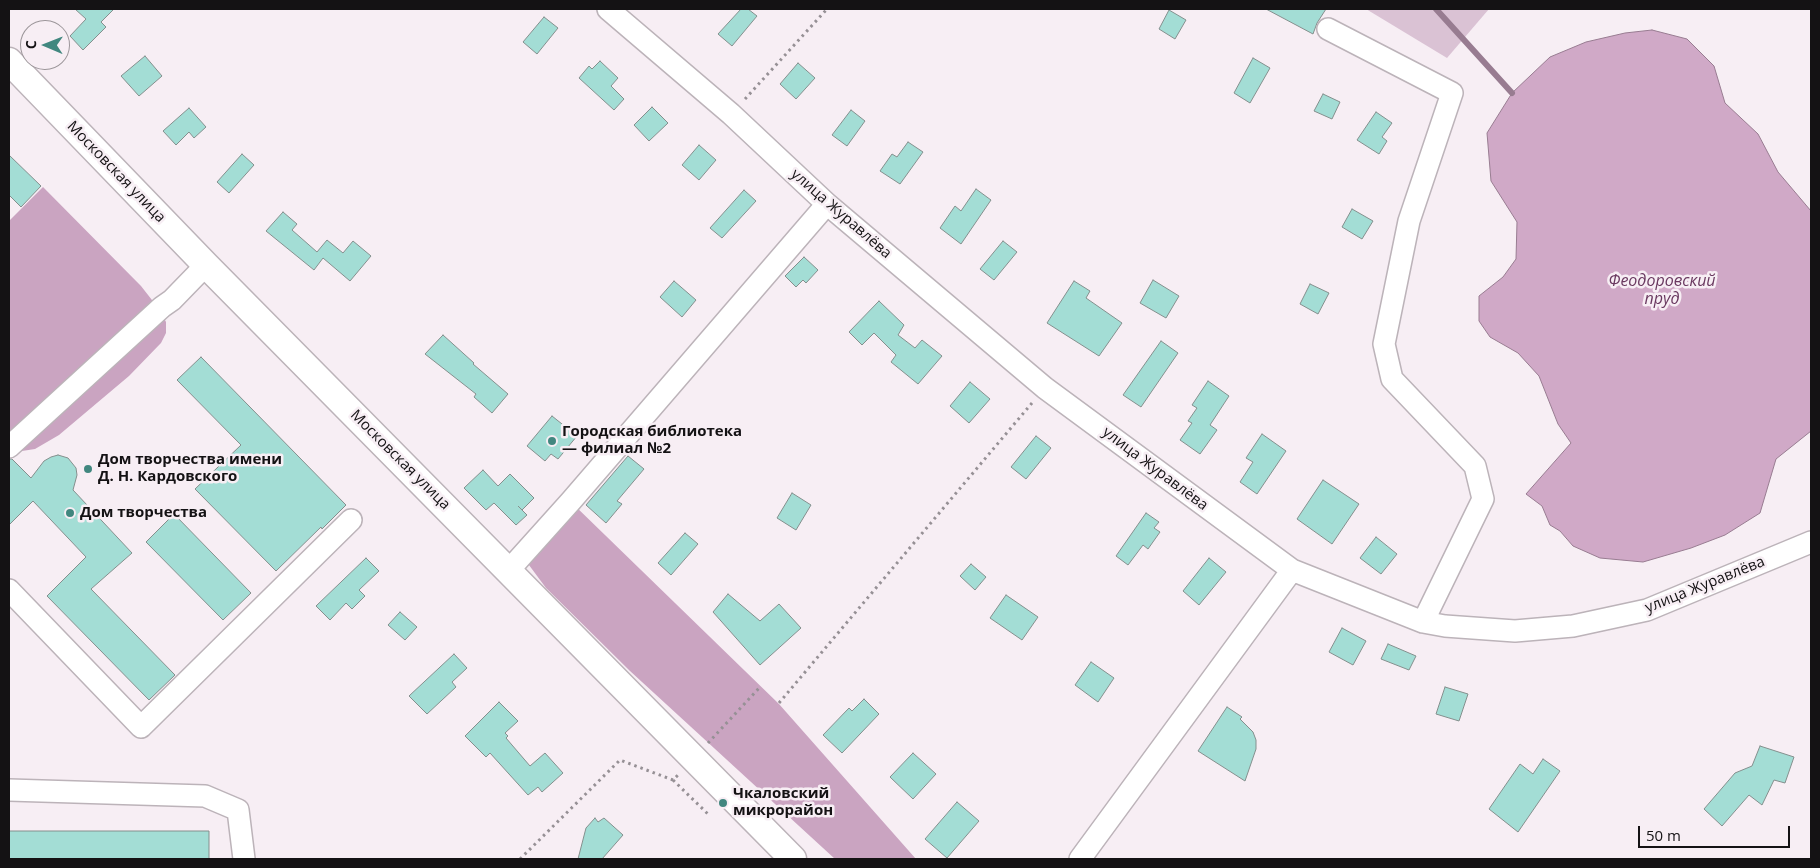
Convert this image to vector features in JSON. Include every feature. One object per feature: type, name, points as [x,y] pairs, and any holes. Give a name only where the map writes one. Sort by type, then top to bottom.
[{"type":"main road","name":"Московская улица","points":[[9,61],[206,264],[793,859]]},
{"type":"street","name":"улица Журавлёва","points":[[608,9],[731,114],[826,204],[1045,388],[1292,570],[1423,622],[1445,626],[1515,631],[1573,626],[1647,610],[1810,545]]},
{"type":"street","points":[[1328,29],[1452,93],[1409,221],[1384,344],[1392,379],[1475,466],[1483,499],[1423,622]]},
{"type":"street","points":[[509,570],[571,501],[826,204]]},
{"type":"street","points":[[9,447],[172,300],[206,264]]},
{"type":"street","points":[[9,590],[141,727],[351,520]]},
{"type":"street","points":[[1080,859],[1292,570]]},
{"type":"street","points":[[9,790],[205,796],[238,810],[244,859]]},
{"type":"path","points":[[731,114],[827,9]]},
{"type":"path","points":[[779,703],[1045,388]]},
{"type":"path","points":[[708,743],[762,686]]},
{"type":"path","points":[[520,859],[620,760],[673,780],[710,816]]},
{"type":"path","points":[[673,780],[679,774]]},
{"type":"shaded area","points":[[1366,9],[1489,9],[1447,58]]},
{"type":"shaded area","points":[[43,187],[141,286],[159,309],[166,322],[166,333],[161,343],[129,376],[59,435],[35,449],[9,453],[9,221]]},
{"type":"shaded area","points":[[571,502],[779,704],[916,859],[835,859],[630,671],[546,588],[526,561]]},
{"type":"water","name":"Феодоровский пруд","points":[[1652,30],[1687,39],[1714,66],[1725,103],[1758,134],[1778,172],[1811,211],[1811,431],[1776,459],[1760,513],[1725,535],[1691,548],[1643,562],[1600,558],[1573,546],[1560,531],[1550,525],[1542,506],[1526,494],[1571,443],[1558,424],[1539,376],[1518,353],[1490,337],[1479,321],[1479,296],[1503,277],[1516,259],[1517,222],[1491,181],[1487,133],[1512,93],[1550,57],[1586,42],[1625,33]]},
{"type":"building","points":[[75,9],[114,9],[101,22],[106,27],[83,50],[70,36],[86,19]]},
{"type":"building","points":[[741,9],[748,9],[757,16],[732,46],[718,34]]},
{"type":"building","points":[[1266,9],[1326,9],[1317,23],[1313,34]]},
{"type":"building","points":[[1169,10],[1186,20],[1175,39],[1159,29]]},
{"type":"building","points":[[544,17],[558,28],[537,54],[523,42]]},
{"type":"building","points":[[145,56],[162,76],[139,96],[121,76]]},
{"type":"building","points":[[1253,58],[1270,68],[1250,103],[1234,93]]},
{"type":"building","points":[[600,61],[618,78],[611,86],[624,99],[614,110],[579,78],[589,66],[592,69]]},
{"type":"building","points":[[798,63],[815,78],[796,99],[780,84]]},
{"type":"building","points":[[1323,94],[1340,102],[1332,119],[1314,111]]},
{"type":"building","points":[[652,107],[668,123],[649,141],[634,125]]},
{"type":"building","points":[[189,108],[206,127],[194,138],[189,132],[176,145],[163,131]]},
{"type":"building","points":[[851,110],[865,121],[847,146],[832,135]]},
{"type":"building","points":[[1376,112],[1392,123],[1382,137],[1387,141],[1379,154],[1357,140]]},
{"type":"building","points":[[908,142],[923,152],[900,184],[880,171],[892,154],[897,157]]},
{"type":"building","points":[[699,145],[716,160],[699,180],[682,165]]},
{"type":"building","points":[[242,154],[254,165],[229,193],[217,182]]},
{"type":"building","points":[[9,155],[41,186],[21,207],[9,195]]},
{"type":"building","points":[[976,189],[991,200],[961,244],[940,228],[955,206],[961,211]]},
{"type":"building","points":[[744,190],[756,201],[722,238],[710,228]]},
{"type":"building","points":[[1352,209],[1373,221],[1362,239],[1342,227]]},
{"type":"building","points":[[283,212],[297,224],[292,230],[317,252],[327,240],[343,253],[353,241],[371,256],[350,281],[323,258],[314,270],[266,231]]},
{"type":"building","points":[[1003,241],[1017,252],[994,280],[980,269]]},
{"type":"building","points":[[804,257],[818,270],[806,283],[803,280],[796,287],[785,276]]},
{"type":"building","points":[[1153,280],[1179,296],[1166,318],[1140,303]]},
{"type":"building","points":[[674,281],[696,300],[682,317],[660,297]]},
{"type":"building","points":[[1074,281],[1090,291],[1086,298],[1122,323],[1099,356],[1047,323]]},
{"type":"building","points":[[1310,284],[1329,293],[1318,314],[1300,304]]},
{"type":"building","points":[[879,301],[904,325],[898,335],[915,348],[922,340],[942,356],[918,384],[891,362],[896,355],[874,333],[862,345],[849,332]]},
{"type":"building","points":[[443,335],[508,394],[492,413],[474,397],[476,394],[425,354]]},
{"type":"building","points":[[1161,341],[1178,353],[1141,407],[1123,395]]},
{"type":"building","points":[[201,357],[346,505],[276,571],[195,489],[241,445],[177,380]]},
{"type":"building","points":[[1208,381],[1229,396],[1210,425],[1217,430],[1200,454],[1180,440],[1192,423],[1188,421],[1197,408],[1192,405]]},
{"type":"building","points":[[970,382],[990,399],[969,423],[950,406]]},
{"type":"building","name":"Городская библиотека — филиал №2","points":[[552,416],[577,436],[558,459],[551,454],[545,461],[527,446]]},
{"type":"building","points":[[1262,434],[1286,451],[1257,494],[1240,482],[1253,462],[1246,458]]},
{"type":"building","points":[[1036,436],[1051,448],[1026,479],[1011,467]]},
{"type":"building","points":[[58,455],[68,458],[76,468],[77,475],[73,490],[132,553],[91,589],[175,675],[149,700],[47,596],[86,557],[33,501],[9,525],[9,459],[12,459],[31,478],[44,461]]},
{"type":"building","points":[[628,456],[644,469],[617,501],[622,504],[606,523],[586,505]]},
{"type":"building","points":[[483,470],[498,486],[510,474],[534,498],[522,510],[527,515],[516,525],[494,503],[486,510],[464,488]]},
{"type":"building","points":[[1323,480],[1359,504],[1332,544],[1297,519]]},
{"type":"building","points":[[792,493],[811,505],[796,530],[777,518]]},
{"type":"building","points":[[1146,513],[1159,522],[1154,528],[1160,532],[1148,549],[1143,545],[1128,565],[1116,556]]},
{"type":"building","points":[[174,514],[251,593],[223,620],[146,542]]},
{"type":"building","points":[[685,533],[698,544],[671,575],[658,563]]},
{"type":"building","points":[[1376,537],[1397,554],[1381,574],[1360,558]]},
{"type":"building","points":[[366,558],[379,571],[359,590],[365,596],[352,609],[346,603],[330,620],[316,606]]},
{"type":"building","points":[[1209,558],[1226,572],[1199,605],[1183,591]]},
{"type":"building","points":[[971,564],[986,577],[975,590],[960,576]]},
{"type":"building","points":[[728,594],[760,621],[779,604],[801,628],[760,665],[713,612]]},
{"type":"building","points":[[1006,595],[1038,617],[1022,640],[990,618]]},
{"type":"building","points":[[400,612],[417,627],[405,640],[388,625]]},
{"type":"building","points":[[1342,628],[1366,641],[1353,665],[1329,652]]},
{"type":"building","points":[[1388,644],[1416,656],[1409,670],[1381,659]]},
{"type":"building","points":[[454,654],[467,668],[452,682],[456,687],[427,714],[409,696]]},
{"type":"building","points":[[1091,662],[1114,678],[1098,702],[1075,685]]},
{"type":"building","points":[[1445,687],[1468,694],[1459,721],[1436,714]]},
{"type":"building","points":[[864,699],[879,714],[842,753],[823,735],[849,708],[852,711]]},
{"type":"building","points":[[499,702],[518,721],[505,733],[508,736],[506,738],[530,766],[545,753],[563,773],[542,792],[538,787],[528,795],[490,753],[486,757],[465,736]]},
{"type":"building","points":[[1227,707],[1242,717],[1240,719],[1253,732],[1256,740],[1256,749],[1245,781],[1198,751]]},
{"type":"building","points":[[1760,746],[1794,757],[1785,783],[1774,780],[1762,805],[1749,795],[1722,826],[1704,809],[1735,773],[1752,766]]},
{"type":"building","points":[[913,753],[936,774],[913,799],[890,777]]},
{"type":"building","points":[[1543,759],[1560,771],[1518,832],[1489,809],[1520,764],[1533,774]]},
{"type":"building","points":[[957,802],[979,821],[947,858],[925,839]]},
{"type":"building","points":[[595,818],[598,822],[604,818],[623,835],[602,859],[578,859],[586,828]]},
{"type":"building","points":[[9,831],[209,831],[209,859],[9,859]]},
{"type":"waterway","points":[[1436,9],[1512,93]]},
{"type":"place","name":"Городская библиотека — филиал №2","points":[[552,441]]},
{"type":"place","name":"Дом творчества имени Д. Н. Кардовского","points":[[88,469]]},
{"type":"place","name":"Дом творчества","points":[[70,513]]},
{"type":"place","name":"Чкаловский микрорайон","points":[[723,803]]}]
